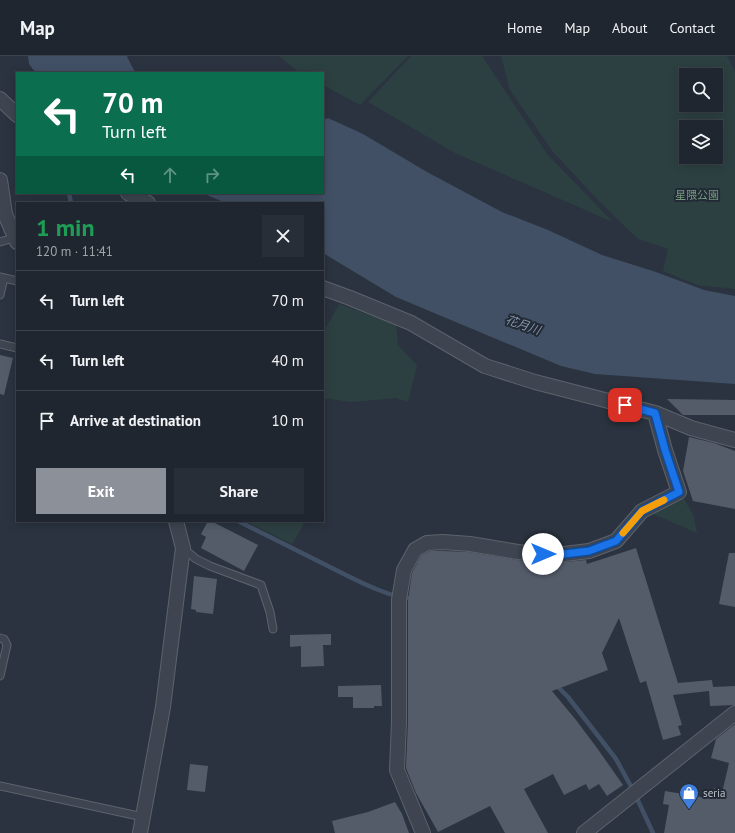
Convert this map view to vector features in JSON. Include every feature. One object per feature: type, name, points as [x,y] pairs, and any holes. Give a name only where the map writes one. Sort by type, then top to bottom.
[{"type":"street","points":[[0,99],[16,114]]},
{"type":"street","points":[[0,180],[5,214],[16,240]]},
{"type":"street","points":[[130,194],[146,202]]},
{"type":"street","points":[[324,288],[411,323],[485,366],[535,382],[655,413],[691,428],[735,440]]},
{"type":"street","points":[[424,833],[397,770],[399,721],[399,596],[404,570],[415,550],[427,543],[442,542],[470,544],[518,552],[556,555],[589,551],[616,541],[642,511],[679,492],[655,413]]},
{"type":"street","points":[[140,833],[162,707],[183,548],[176,522]]},
{"type":"street","points":[[584,833],[735,713]]},
{"type":"lane","points":[[0,242],[16,240]]},
{"type":"lane","points":[[0,295],[2,278],[16,281]]},
{"type":"lane","points":[[0,344],[16,348]]},
{"type":"lane","points":[[183,548],[196,559],[210,566],[261,586],[270,612],[272,629]]},
{"type":"lane","points":[[0,638],[4,639],[7,645],[0,676]]},
{"type":"lane","points":[[0,786],[143,817]]},
{"type":"green space","points":[[279,56],[408,56],[360,105],[324,86],[324,72],[299,72]]},
{"type":"green space","points":[[411,56],[482,56],[547,154],[613,222],[455,153],[368,102]]},
{"type":"green space","name":"星隈公園","points":[[501,56],[727,56],[735,72],[735,289],[697,285],[663,271],[668,249],[638,239],[600,202],[553,152],[510,90]]},
{"type":"green space","points":[[339,304],[396,325],[398,345],[417,365],[408,402],[396,398],[351,402],[324,398],[324,331]]},
{"type":"green space","points":[[682,495],[693,515],[697,533],[651,513]]},
{"type":"green space","points":[[247,522],[300,522],[304,524],[292,544]]},
{"type":"water","points":[[28,56],[128,56],[127,57],[135,72],[35,72],[29,64]]},
{"type":"water","name":"花月川","points":[[328,118],[363,134],[427,172],[502,212],[548,230],[602,255],[656,272],[704,290],[735,296],[735,384],[595,374],[561,366],[396,297],[324,254],[324,202],[224,202],[204,194],[324,194],[324,120]]},
{"type":"building","points":[[0,355],[13,358],[4,395],[0,394]]},
{"type":"building","points":[[667,399],[735,400],[735,415],[683,415]]},
{"type":"building","points":[[689,437],[714,443],[735,451],[735,509],[693,501],[683,471]]},
{"type":"building","points":[[207,522],[213,522],[258,545],[244,571],[201,548],[206,537],[201,534]]},
{"type":"building","points":[[636,548],[678,683],[712,680],[713,687],[735,686],[735,705],[710,706],[709,691],[673,695],[682,725],[678,726],[681,735],[663,740],[646,681],[640,683],[619,618],[602,653],[608,670],[552,691],[576,720],[623,785],[607,796],[599,784],[589,790],[586,784],[564,795],[553,774],[524,789],[548,833],[505,833],[490,806],[438,832],[416,793],[406,768],[408,721],[408,601],[412,573],[421,556],[430,551],[469,552],[517,560],[555,563],[586,560],[587,564]]},
{"type":"building","points":[[729,553],[735,553],[735,607],[719,604]]},
{"type":"building","points":[[194,576],[217,579],[213,614],[196,612],[196,610],[191,609]]},
{"type":"building","points":[[331,634],[331,645],[323,645],[324,666],[301,667],[301,646],[290,647],[290,635]]},
{"type":"building","points":[[381,685],[382,706],[374,706],[374,708],[353,708],[353,697],[338,697],[338,686]]},
{"type":"building","points":[[735,724],[735,833],[664,833],[669,805],[663,804],[665,791],[707,798],[714,788],[722,793],[729,763],[711,758],[716,739]]},
{"type":"building","points":[[190,764],[208,766],[205,792],[187,790]]},
{"type":"building","points":[[395,802],[402,814],[409,833],[335,833],[332,821],[368,812]]},
{"type":"waterway","points":[[69,194],[71,202]]},
{"type":"waterway","points":[[240,522],[347,576],[382,591],[404,598],[413,598]]},
{"type":"waterway","points":[[556,685],[568,697],[616,759],[634,792],[653,833]]},
{"type":"slow traffic","points":[[623,533],[642,511],[664,500]]},
{"type":"place","name":"seria","points":[[689,810]]},
{"type":"route","points":[[543,554],[556,555],[589,551],[616,541],[642,511],[679,492],[655,413],[625,405]]}]
